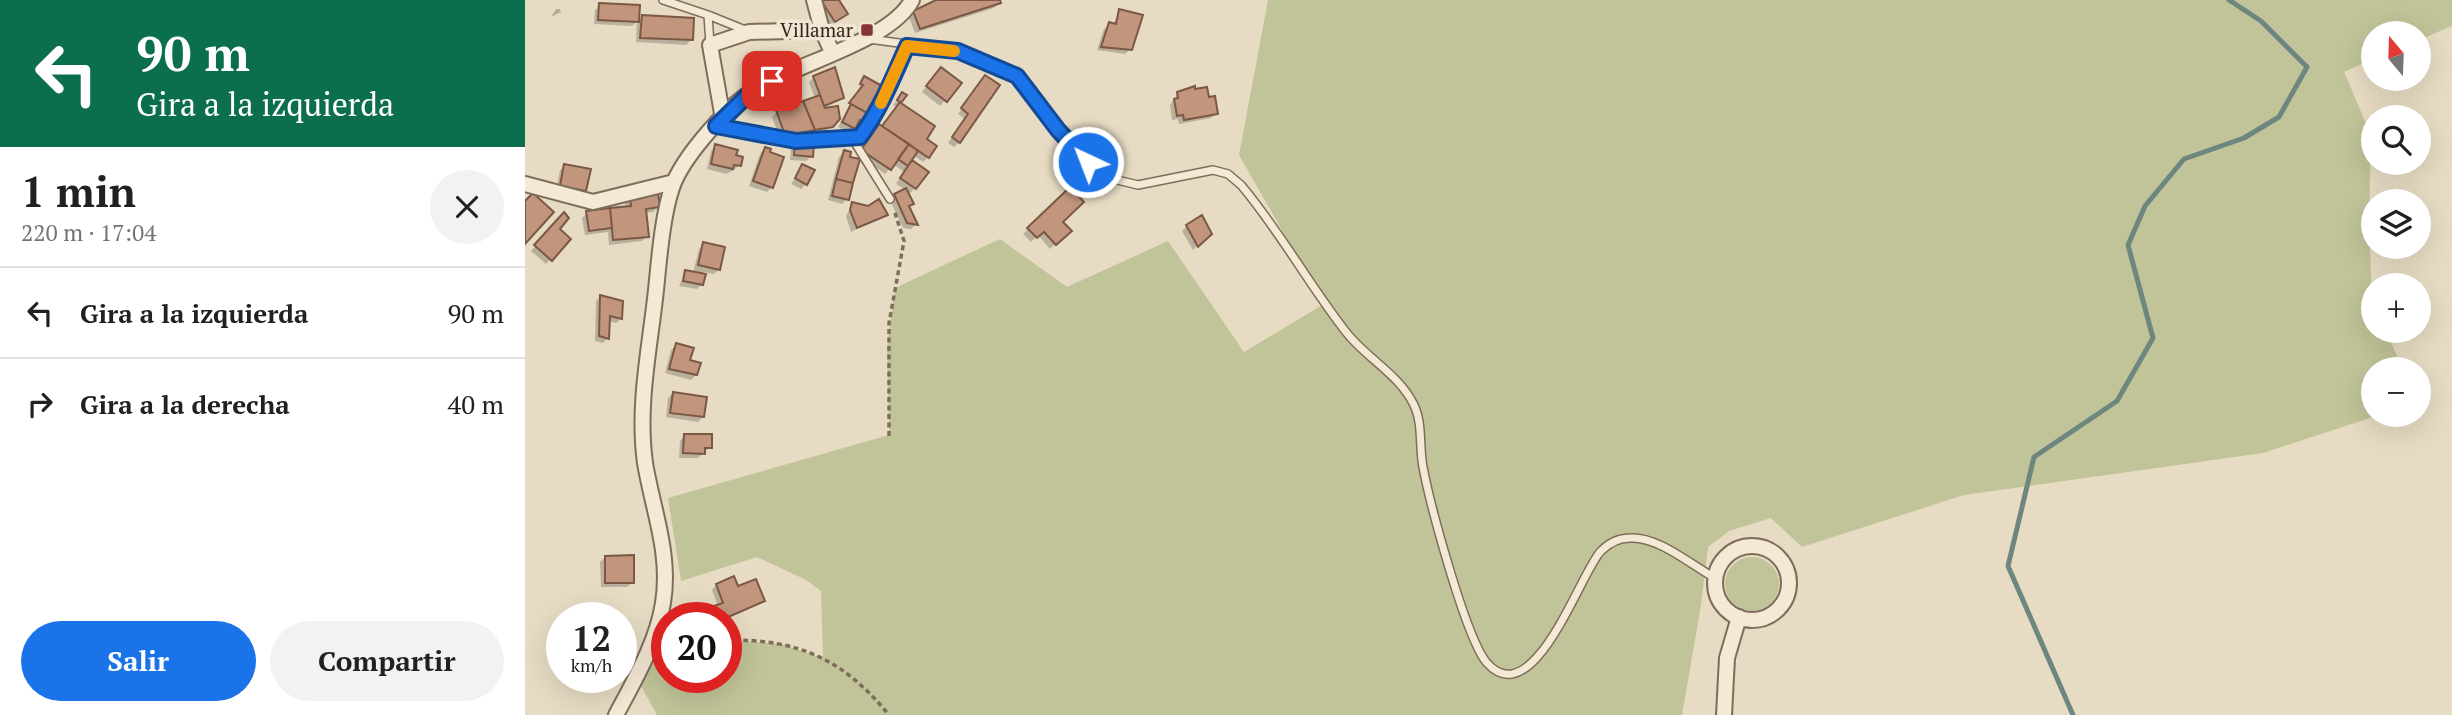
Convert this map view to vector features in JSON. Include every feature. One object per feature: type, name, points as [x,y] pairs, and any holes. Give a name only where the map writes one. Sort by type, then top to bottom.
[{"type":"street","points":[[814,0],[821,30],[832,52]]},
{"type":"street","points":[[616,715],[641,666],[663,605],[666,560],[646,464],[642,400],[661,245],[674,183],[694,147],[753,90],[832,52],[869,40],[912,0]]},
{"type":"street","points":[[719,122],[710,45],[749,32],[821,30]]},
{"type":"street","points":[[525,184],[593,202],[674,183]]},
{"type":"street","points":[[1744,546],[1766,548],[1780,557],[1788,572],[1789,591],[1781,608],[1763,619],[1739,617],[1720,603],[1715,579],[1718,566],[1729,553],[1744,546]]},
{"type":"street","points":[[1724,715],[1727,658],[1739,617]]},
{"type":"lane","points":[[663,0],[749,32]]},
{"type":"lane","points":[[708,15],[710,45]]},
{"type":"lane","points":[[869,40],[958,51],[1017,76],[1058,130],[1088,162],[1113,179],[1138,185],[1213,170],[1229,174],[1241,185],[1348,334],[1395,379],[1415,406],[1429,495],[1476,645],[1492,669],[1505,674],[1521,672],[1548,648],[1592,564],[1601,551],[1613,541],[1631,537],[1651,542],[1715,579]]},
{"type":"lane","points":[[719,122],[796,141],[860,137],[879,112],[882,98],[907,46]]},
{"type":"lane","points":[[852,138],[890,199]]},
{"type":"path","points":[[889,436],[889,323],[904,241],[890,199]]},
{"type":"path","points":[[742,641],[781,644],[841,666],[870,692],[889,715]]},
{"type":"green space","points":[[1268,0],[2452,0],[2452,26],[2431,35],[2431,21],[2361,21],[2361,64],[2344,72],[2361,112],[2361,175],[2370,175],[2370,189],[2361,189],[2361,259],[2370,259],[2371,273],[2361,273],[2361,343],[2391,343],[2398,357],[2361,357],[2361,421],[2263,453],[1964,495],[1802,547],[1771,518],[1729,531],[1708,547],[1682,715],[657,715],[640,684],[651,666],[651,693],[742,693],[742,641],[781,644],[823,658],[821,591],[806,580],[757,557],[681,581],[668,498],[889,435],[887,347],[895,288],[1000,239],[1067,287],[1168,241],[1244,352],[1324,304],[1239,155]]},
{"type":"green space","points":[[1752,557],[1771,565],[1779,584],[1771,603],[1752,611],[1733,603],[1725,584],[1733,565]]},
{"type":"building","points":[[839,0],[848,14],[835,22],[822,2]]},
{"type":"building","points":[[936,0],[1000,0],[1001,3],[920,29],[913,11]]},
{"type":"building","points":[[599,3],[640,5],[639,22],[598,20]]},
{"type":"building","points":[[1119,9],[1143,15],[1132,50],[1101,47],[1109,22],[1116,24]]},
{"type":"building","points":[[642,15],[694,18],[693,40],[640,38]]},
{"type":"building","points":[[835,67],[844,98],[824,106],[813,76]]},
{"type":"building","points":[[941,67],[962,83],[947,102],[926,86]]},
{"type":"building","points":[[985,75],[1000,85],[960,143],[952,137],[968,114],[961,108]]},
{"type":"building","points":[[864,76],[884,87],[869,114],[849,103],[863,85],[860,84]]},
{"type":"building","points":[[1195,86],[1195,89],[1207,87],[1209,97],[1215,96],[1218,114],[1184,120],[1183,115],[1177,116],[1174,99],[1178,98],[1177,92]]},
{"type":"building","points":[[902,92],[907,95],[901,103],[935,126],[927,139],[937,146],[929,158],[882,126],[900,102],[897,100]]},
{"type":"building","points":[[820,95],[825,108],[838,106],[840,119],[833,127],[815,130],[803,101]]},
{"type":"building","points":[[803,101],[815,130],[795,134],[784,132],[776,110]]},
{"type":"building","points":[[851,104],[870,115],[866,122],[860,120],[855,129],[842,122]]},
{"type":"building","points":[[879,124],[909,144],[891,170],[861,150]]},
{"type":"building","points":[[795,142],[814,144],[813,157],[794,155]]},
{"type":"building","points":[[715,144],[738,150],[736,155],[743,157],[741,166],[734,165],[733,169],[711,164]]},
{"type":"building","points":[[909,144],[918,151],[908,166],[898,159]]},
{"type":"building","points":[[765,147],[784,157],[773,188],[753,181]]},
{"type":"building","points":[[844,150],[851,152],[850,157],[860,159],[853,183],[836,179]]},
{"type":"building","points":[[912,160],[929,172],[916,189],[900,178]]},
{"type":"building","points":[[564,164],[591,169],[586,191],[560,186]]},
{"type":"building","points":[[802,164],[815,170],[807,185],[795,178]]},
{"type":"building","points":[[836,179],[853,183],[849,200],[832,196]]},
{"type":"building","points":[[1070,187],[1084,202],[1063,222],[1072,231],[1056,245],[1044,232],[1037,238],[1027,228]]},
{"type":"building","points":[[906,188],[914,204],[909,206],[918,225],[907,223],[894,194]]},
{"type":"building","points":[[533,193],[554,212],[525,244],[525,201]]},
{"type":"building","points":[[658,193],[660,207],[646,209],[649,237],[613,240],[610,208],[631,206],[630,196]]},
{"type":"building","points":[[879,199],[888,215],[857,228],[850,210],[852,202],[868,206]]},
{"type":"building","points":[[610,208],[612,228],[589,231],[586,211]]},
{"type":"building","points":[[564,212],[569,218],[560,229],[571,239],[552,261],[534,245]]},
{"type":"building","points":[[1202,215],[1212,234],[1198,247],[1186,225]]},
{"type":"building","points":[[703,242],[725,247],[720,270],[698,265]]},
{"type":"building","points":[[685,270],[706,274],[703,285],[683,281]]},
{"type":"building","points":[[600,295],[623,301],[622,319],[610,316],[609,339],[599,336]]},
{"type":"building","points":[[676,343],[694,348],[690,360],[701,363],[697,375],[669,369]]},
{"type":"building","points":[[673,392],[707,397],[704,417],[670,413]]},
{"type":"building","points":[[684,434],[712,434],[712,448],[705,448],[705,454],[683,453]]},
{"type":"building","points":[[634,555],[634,583],[605,583],[605,556]]},
{"type":"building","points":[[734,576],[738,586],[756,579],[765,601],[742,611],[742,602],[723,602],[716,584]]},
{"type":"waterway","points":[[2073,715],[2008,566],[2034,457],[2117,401],[2153,338],[2128,245],[2145,206],[2184,159],[2244,138],[2279,117],[2307,67],[2261,21],[2229,0]]},
{"type":"slow traffic","points":[[881,103],[907,46],[954,51]]},
{"type":"place","name":"Villamar","points":[[867,30]]},
{"type":"route","points":[[772,81],[753,90],[716,126],[730,131],[796,141],[860,137],[879,112],[882,98],[907,46],[958,51],[1017,76],[1058,130],[1088,162]]}]
